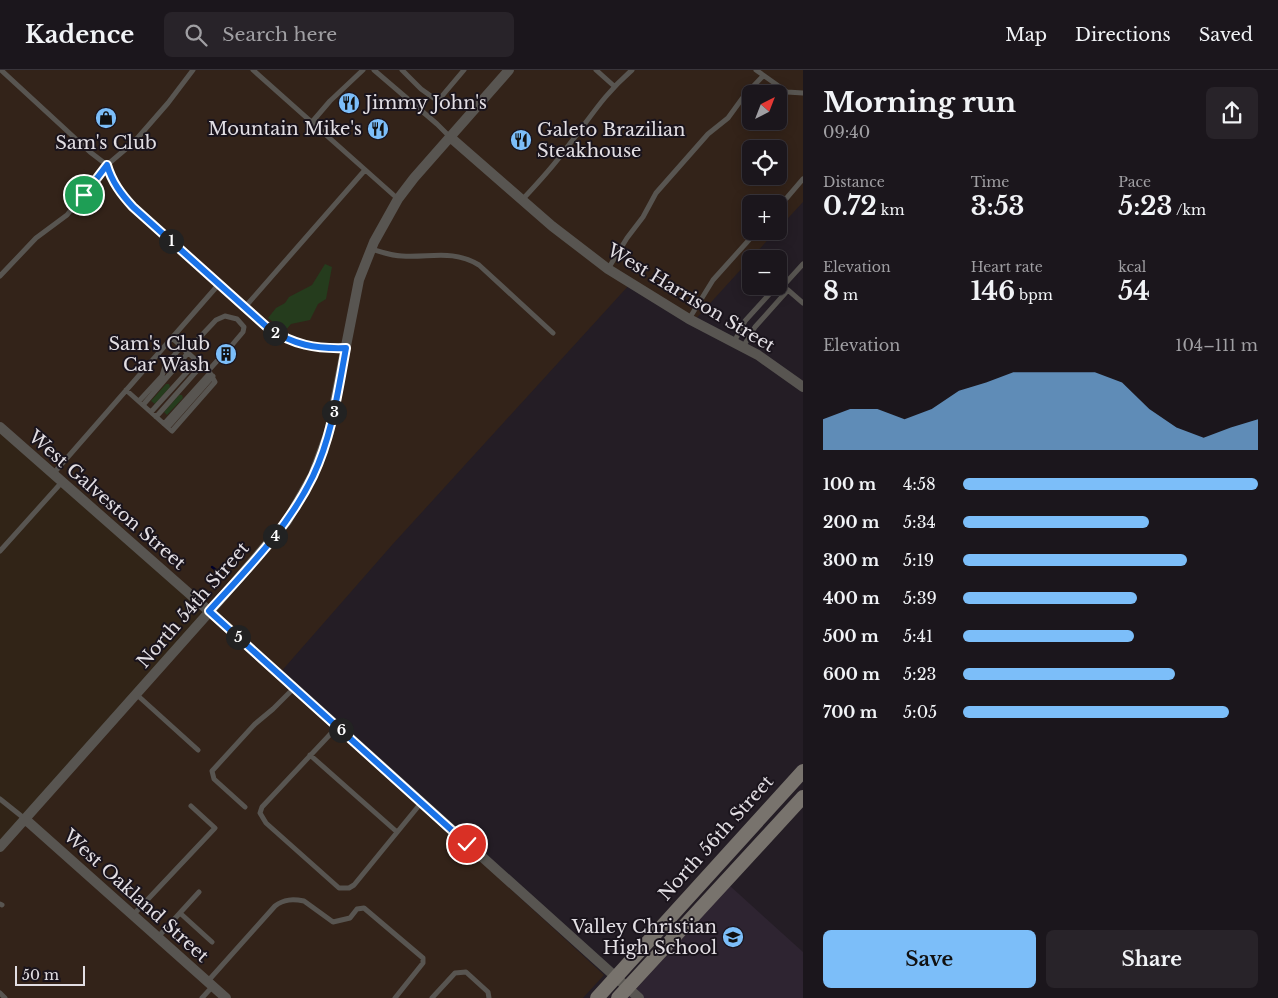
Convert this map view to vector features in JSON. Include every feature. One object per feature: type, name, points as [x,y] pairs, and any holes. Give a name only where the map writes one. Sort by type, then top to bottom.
[{"type":"main road","name":"North 56th Street","points":[[597,998],[803,771]]},
{"type":"main road","name":"North 56th Street","points":[[622,993],[803,797]]},
{"type":"street","name":"North 54th Street","points":[[0,846],[287,521],[310,482],[329,432],[359,280],[371,249],[398,199],[508,70]]},
{"type":"street","name":"West Harrison Street","points":[[450,137],[552,226],[608,269],[688,320],[758,355],[803,387]]},
{"type":"street","name":"West Galveston Street","points":[[0,427],[209,611],[616,978],[622,993],[639,998]]},
{"type":"street","name":"West Oakland Street","points":[[25,818],[226,998]]},
{"type":"lane","points":[[1,70],[90,152],[107,165],[111,179],[133,207],[268,328],[279,335],[304,345],[323,349],[346,348]]},
{"type":"lane","points":[[0,276],[36,238],[67,215],[107,165],[134,142],[194,70]]},
{"type":"lane","points":[[253,70],[398,199]]},
{"type":"lane","points":[[312,122],[363,70]]},
{"type":"lane","points":[[374,70],[450,137]]},
{"type":"lane","points":[[402,70],[436,99],[442,96],[464,70]]},
{"type":"lane","points":[[596,70],[614,86]]},
{"type":"lane","points":[[521,200],[549,171],[597,105],[632,70]]},
{"type":"lane","points":[[756,70],[787,92],[803,93]]},
{"type":"lane","points":[[608,269],[627,238],[643,217],[656,193],[708,134],[728,118],[744,96],[763,76]]},
{"type":"lane","points":[[245,307],[365,170]]},
{"type":"lane","points":[[787,198],[803,179]]},
{"type":"lane","points":[[688,320],[713,280],[749,240]]},
{"type":"lane","points":[[371,249],[400,256],[446,254],[468,259],[478,265],[553,333]]},
{"type":"lane","points":[[787,282],[803,264]]},
{"type":"lane","points":[[53,474],[219,284]]},
{"type":"lane","points":[[743,348],[755,327],[788,290],[803,303]]},
{"type":"lane","points":[[733,343],[745,321],[769,295]]},
{"type":"lane","points":[[141,403],[216,320],[225,316],[237,319],[244,327],[243,332],[232,345]]},
{"type":"lane","points":[[126,390],[172,431],[215,382],[210,373],[172,338]]},
{"type":"lane","points":[[141,403],[162,376],[165,366],[182,347]]},
{"type":"lane","points":[[151,412],[197,361]]},
{"type":"lane","points":[[166,425],[210,373],[217,361]]},
{"type":"lane","points":[[156,417],[202,365]]},
{"type":"lane","points":[[0,551],[63,482]]},
{"type":"lane","points":[[244,807],[214,779],[212,772],[255,724],[294,688]]},
{"type":"lane","points":[[136,694],[198,750]]},
{"type":"lane","points":[[337,727],[262,807],[260,813],[266,824],[339,888],[345,889],[352,887],[421,803]]},
{"type":"lane","points":[[310,755],[397,832]]},
{"type":"lane","points":[[0,799],[25,818]]},
{"type":"lane","points":[[132,915],[215,828],[191,806]]},
{"type":"lane","points":[[158,938],[199,892]]},
{"type":"lane","points":[[202,998],[210,984],[275,906],[284,900],[304,901],[333,922],[350,918],[357,909],[364,908],[423,958],[423,963],[395,998]]},
{"type":"lane","points":[[180,913],[212,942]]},
{"type":"lane","points":[[432,998],[455,973],[466,972],[488,992],[489,998]]},
{"type":"lane","points":[[0,993],[5,998]]},
{"type":"shaded area","points":[[0,70],[803,70],[803,202],[787,219],[787,195],[742,195],[742,240],[768,240],[759,250],[742,250],[742,268],[693,322],[630,284],[392,545],[279,674],[268,665],[604,975],[583,998],[0,998]]},
{"type":"shaded area","points":[[0,427],[209,611],[0,847]]},
{"type":"shaded area","name":"Valley Christian High School","points":[[729,885],[803,952],[803,998],[628,998]]},
{"type":"green space","points":[[325,264],[332,267],[326,299],[318,304],[310,320],[291,324],[285,331],[268,318],[289,297],[312,285]]},
{"type":"green space","points":[[166,384],[169,384],[170,387],[155,404],[151,401]]},
{"type":"green space","points":[[179,395],[182,395],[183,398],[167,415],[164,412]]},
{"type":"waterway","points":[[212,567],[220,573]]},
{"type":"place","name":"Jimmy John's","points":[[349,103]]},
{"type":"place","name":"Sam's Club","points":[[106,118]]},
{"type":"place","name":"Mountain Mike's","points":[[378,129]]},
{"type":"place","name":"Galeto Brazilian Steakhouse","points":[[521,140]]},
{"type":"place","name":"Sam's Club Car Wash","points":[[226,354]]},
{"type":"place","name":"Valley Christian High School","points":[[733,937]]},
{"type":"route","points":[[84,195],[107,165],[111,179],[133,207],[268,328],[279,335],[304,345],[323,349],[346,348],[329,432],[313,475],[302,497],[287,521],[209,611],[467,844]]}]
